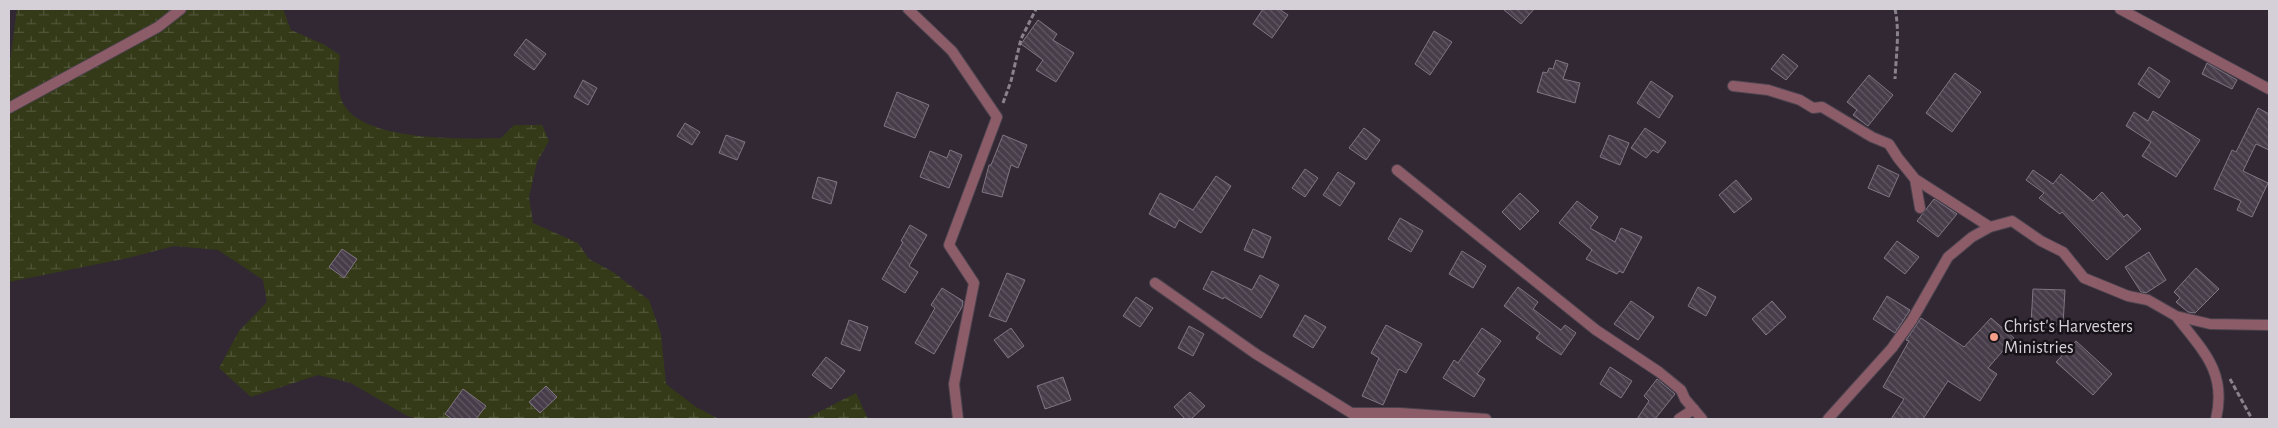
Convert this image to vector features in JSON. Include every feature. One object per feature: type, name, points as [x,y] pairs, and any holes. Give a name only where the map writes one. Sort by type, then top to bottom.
[{"type":"street","points":[[9,108],[158,27],[182,9]]},
{"type":"street","points":[[908,9],[952,51],[997,118],[949,245],[974,283],[954,384],[958,419]]},
{"type":"street","points":[[2120,9],[2269,89]]},
{"type":"street","points":[[1733,86],[1768,90],[1800,100],[1813,108],[1822,107],[1872,137],[1889,144],[1915,179],[1990,227]]},
{"type":"street","points":[[1397,170],[1596,330],[1659,372],[1681,390],[1685,399],[1702,419]]},
{"type":"street","points":[[1915,179],[1920,208]]},
{"type":"street","points":[[1828,419],[1860,386],[1892,348],[1912,320],[1948,256],[1972,237],[1990,227],[2012,221],[2063,252],[2084,278],[2128,296],[2148,300],[2176,316],[2210,324],[2269,325]]},
{"type":"street","points":[[1155,283],[1256,354],[1356,416],[1399,413],[1486,419]]},
{"type":"street","points":[[2176,316],[2212,362],[2220,387],[2216,419]]},
{"type":"street","points":[[1679,419],[1694,409]]},
{"type":"path","points":[[997,118],[1010,82],[1021,39],[1036,9]]},
{"type":"path","points":[[1895,9],[1898,21],[1896,79]]},
{"type":"path","points":[[2212,362],[2230,379],[2252,419]]},
{"type":"green space","points":[[17,9],[283,9],[291,30],[325,45],[340,55],[338,84],[342,101],[352,114],[369,124],[390,131],[438,138],[501,138],[514,125],[542,125],[549,141],[537,162],[529,197],[533,223],[578,243],[589,259],[613,272],[649,300],[661,334],[666,384],[696,407],[719,419],[418,419],[407,416],[351,383],[318,375],[251,397],[219,368],[239,331],[267,302],[263,280],[218,250],[174,246],[128,258],[9,282],[9,69]]},
{"type":"green space","points":[[856,393],[868,419],[805,419]]},
{"type":"building","points":[[1263,9],[1279,9],[1288,15],[1272,38],[1253,24]]},
{"type":"building","points":[[1503,9],[1534,9],[1521,24]]},
{"type":"building","points":[[1038,20],[1057,34],[1053,40],[1074,53],[1056,82],[1036,70],[1043,60],[1021,44]]},
{"type":"building","points":[[1434,31],[1452,42],[1430,75],[1415,64]]},
{"type":"building","points":[[526,39],[546,54],[534,70],[514,55]]},
{"type":"building","points":[[1783,54],[1798,66],[1786,80],[1771,69]]},
{"type":"building","points":[[1556,60],[1568,64],[1563,79],[1580,83],[1575,103],[1537,92],[1543,72],[1547,73],[1549,68],[1553,69]]},
{"type":"building","points":[[2207,63],[2237,80],[2232,89],[2202,74]]},
{"type":"building","points":[[2149,67],[2170,81],[2159,98],[2138,84]]},
{"type":"building","points":[[1955,73],[1981,92],[1952,132],[1926,113]]},
{"type":"building","points":[[1869,75],[1893,95],[1868,126],[1853,115],[1857,110],[1847,102]]},
{"type":"building","points":[[583,80],[597,88],[588,105],[574,97]]},
{"type":"building","points":[[1651,81],[1673,96],[1659,118],[1637,103]]},
{"type":"building","points":[[897,92],[929,105],[915,138],[884,126]]},
{"type":"building","points":[[2258,108],[2269,114],[2269,150],[2256,144],[2243,171],[2268,183],[2252,217],[2237,210],[2241,201],[2214,189],[2232,150],[2236,152]]},
{"type":"building","points":[[2153,111],[2200,140],[2176,177],[2142,156],[2151,142],[2126,126],[2134,112],[2148,121]]},
{"type":"building","points":[[685,123],[700,132],[692,145],[677,136]]},
{"type":"building","points":[[1364,128],[1380,140],[1366,160],[1349,148]]},
{"type":"building","points":[[1645,128],[1666,142],[1658,153],[1653,150],[1646,158],[1631,148]]},
{"type":"building","points":[[726,135],[745,142],[737,160],[719,153]]},
{"type":"building","points":[[1003,135],[1027,145],[1018,168],[1011,165],[1002,197],[982,192],[989,165],[991,165]]},
{"type":"building","points":[[1609,135],[1629,143],[1620,165],[1600,157]]},
{"type":"building","points":[[950,150],[962,155],[949,188],[920,177],[930,151],[947,158]]},
{"type":"building","points":[[1878,165],[1899,175],[1889,197],[1868,188]]},
{"type":"building","points":[[1305,169],[1318,178],[1305,197],[1292,188]]},
{"type":"building","points":[[2033,170],[2053,184],[2061,174],[2093,201],[2102,192],[2124,217],[2127,214],[2141,229],[2107,260],[2062,212],[2060,214],[2039,198],[2044,193],[2026,180]]},
{"type":"building","points":[[1338,172],[1355,183],[1340,206],[1323,195]]},
{"type":"building","points":[[1216,176],[1231,186],[1201,233],[1179,220],[1175,228],[1149,214],[1160,193],[1193,210]]},
{"type":"building","points":[[818,177],[837,182],[831,204],[812,198]]},
{"type":"building","points":[[1736,180],[1752,199],[1734,213],[1719,195]]},
{"type":"building","points":[[1520,193],[1539,211],[1520,230],[1502,212]]},
{"type":"building","points":[[1934,199],[1957,214],[1938,237],[1917,221]]},
{"type":"building","points":[[1577,201],[1598,217],[1590,228],[1615,242],[1621,228],[1642,237],[1623,273],[1619,271],[1617,274],[1586,259],[1592,250],[1559,223]]},
{"type":"building","points":[[1400,218],[1423,231],[1411,252],[1388,239]]},
{"type":"building","points":[[910,225],[927,235],[909,266],[918,272],[905,293],[882,279],[903,242],[901,241]]},
{"type":"building","points":[[1253,229],[1271,237],[1263,258],[1244,250]]},
{"type":"building","points":[[1897,241],[1919,257],[1905,274],[1884,258]]},
{"type":"building","points":[[342,249],[357,259],[344,278],[329,267]]},
{"type":"building","points":[[1462,251],[1486,266],[1473,288],[1449,274]]},
{"type":"building","points":[[2149,252],[2166,280],[2146,293],[2141,292],[2125,267]]},
{"type":"building","points":[[2196,268],[2219,289],[2195,313],[2188,312],[2176,302],[2180,298],[2174,292]]},
{"type":"building","points":[[1212,271],[1252,290],[1260,275],[1279,285],[1261,318],[1224,297],[1223,299],[1203,289]]},
{"type":"building","points":[[1007,273],[1025,280],[1006,322],[989,316]]},
{"type":"building","points":[[1518,287],[1538,302],[1533,309],[1561,330],[1565,325],[1576,333],[1561,355],[1536,338],[1540,333],[1504,306]]},
{"type":"building","points":[[1698,287],[1716,297],[1706,316],[1688,306]]},
{"type":"building","points":[[942,288],[963,301],[962,307],[934,354],[915,343],[935,308],[931,305]]},
{"type":"building","points":[[2033,289],[2065,290],[2063,325],[2031,324]]},
{"type":"building","points":[[1887,296],[1910,310],[1895,333],[1873,319]]},
{"type":"building","points":[[1136,297],[1153,308],[1140,327],[1123,316]]},
{"type":"building","points":[[1631,301],[1654,317],[1638,340],[1614,324]]},
{"type":"building","points":[[1772,301],[1786,317],[1766,335],[1752,319]]},
{"type":"building","points":[[1305,315],[1326,327],[1313,348],[1293,336]]},
{"type":"building","points":[[1921,318],[1964,347],[1991,318],[2014,338],[1988,368],[1997,374],[1980,401],[1948,381],[1923,419],[1891,419],[1904,399],[1883,387],[1909,341],[1906,340]]},
{"type":"building","points":[[849,320],[868,327],[860,351],[841,344]]},
{"type":"building","points":[[1386,325],[1422,344],[1406,373],[1399,369],[1383,405],[1362,396],[1379,358],[1371,353]]},
{"type":"building","points":[[1189,326],[1204,334],[1193,356],[1178,348]]},
{"type":"building","points":[[1011,328],[1024,346],[1008,358],[994,340]]},
{"type":"building","points":[[1482,328],[1501,341],[1477,374],[1485,379],[1474,397],[1443,378],[1454,360],[1458,363]]},
{"type":"building","points":[[2076,341],[2112,374],[2093,395],[2056,362]]},
{"type":"building","points":[[826,357],[845,371],[831,389],[812,375]]},
{"type":"building","points":[[1610,367],[1632,381],[1621,398],[1600,384]]},
{"type":"building","points":[[1063,377],[1071,400],[1045,409],[1037,386]]},
{"type":"building","points":[[1657,379],[1675,394],[1655,419],[1637,419],[1649,401],[1644,396]]},
{"type":"building","points":[[546,386],[557,397],[540,413],[529,402]]},
{"type":"building","points":[[463,389],[486,406],[476,419],[452,419],[445,414]]},
{"type":"building","points":[[1190,392],[1205,406],[1191,419],[1185,419],[1174,407]]},
{"type":"place","name":"Christ's Harvesters Ministries","points":[[1994,337]]}]
